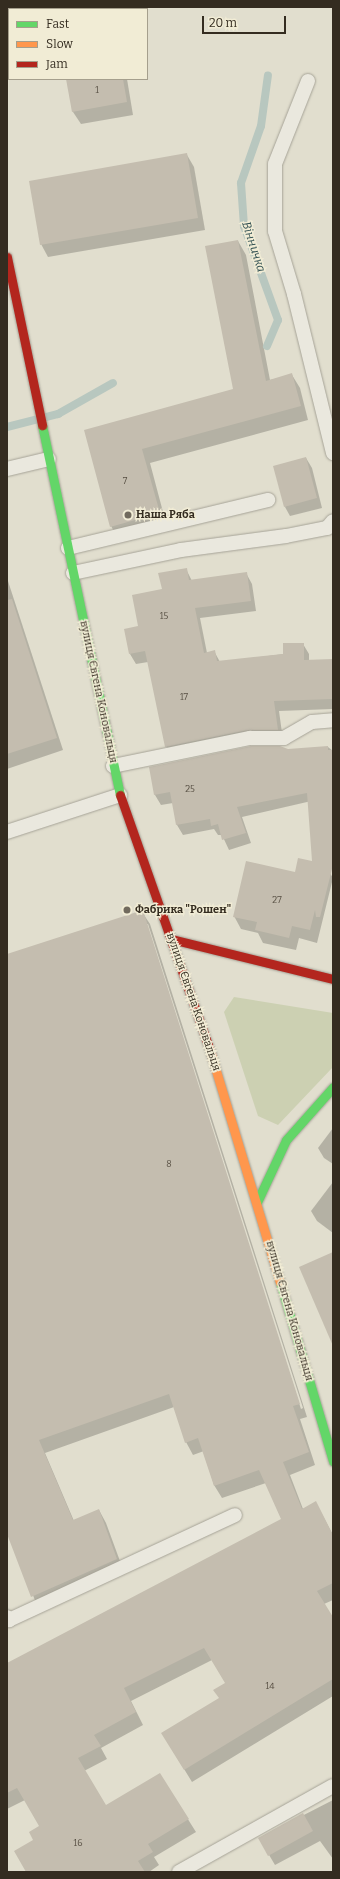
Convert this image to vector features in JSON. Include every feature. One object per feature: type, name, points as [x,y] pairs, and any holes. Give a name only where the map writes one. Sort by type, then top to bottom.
[{"type":"street","name":"вулиця Євгена Коновальця","points":[[7,257],[10,288],[31,370],[120,795],[224,1090],[333,1461]]},
{"type":"street","points":[[171,939],[333,979]]},
{"type":"street","points":[[257,1202],[286,1140],[333,1087]]},
{"type":"lane","points":[[308,81],[275,164],[275,231],[294,294],[333,453]]},
{"type":"lane","points":[[7,469],[49,459]]},
{"type":"lane","points":[[68,548],[268,500]]},
{"type":"lane","points":[[74,573],[181,550],[286,536],[327,528],[333,521]]},
{"type":"lane","points":[[113,766],[250,738],[284,738],[312,722],[333,720]]},
{"type":"lane","points":[[7,832],[120,795]]},
{"type":"lane","points":[[7,1617],[9,1620],[235,1514]]},
{"type":"lane","points":[[179,1872],[333,1786]]},
{"type":"green space","points":[[234,997],[333,1013],[333,1067],[278,1125],[258,1116],[224,1012]]},
{"type":"building","points":[[66,80],[123,80],[127,102],[72,112]]},
{"type":"building","points":[[187,153],[198,218],[40,245],[29,181]]},
{"type":"building","points":[[238,240],[266,381],[292,373],[301,406],[142,449],[160,513],[110,527],[84,430],[233,389],[205,246]]},
{"type":"building","points":[[306,457],[317,498],[284,507],[273,466]]},
{"type":"building","points":[[187,568],[189,580],[247,572],[251,601],[195,608],[204,653],[215,650],[217,661],[283,654],[283,643],[304,643],[304,660],[333,659],[333,699],[274,701],[278,730],[248,730],[165,747],[145,651],[129,654],[124,629],[138,626],[132,595],[162,589],[158,573]]},
{"type":"building","points":[[12,599],[57,738],[7,754],[7,600]]},
{"type":"building","points":[[251,746],[280,746],[288,749],[328,746],[328,750],[333,750],[333,865],[320,917],[316,917],[315,910],[310,930],[292,926],[289,938],[255,930],[257,922],[233,917],[246,861],[295,872],[298,858],[312,861],[307,793],[237,807],[246,833],[222,840],[218,824],[211,826],[210,819],[176,825],[170,792],[154,795],[149,767]]},
{"type":"building","points":[[143,910],[300,1404],[293,1406],[309,1452],[283,1462],[302,1509],[316,1501],[333,1535],[333,1583],[317,1591],[333,1617],[333,1679],[184,1770],[161,1733],[219,1698],[213,1690],[225,1683],[204,1648],[124,1688],[136,1712],[94,1735],[101,1746],[78,1758],[106,1805],[160,1773],[189,1819],[148,1844],[153,1852],[138,1861],[145,1872],[26,1872],[14,1851],[33,1840],[29,1832],[39,1826],[17,1788],[7,1793],[7,1663],[281,1519],[259,1470],[214,1486],[198,1438],[185,1443],[169,1394],[39,1440],[73,1520],[99,1509],[117,1559],[31,1597],[7,1534],[7,954]]},
{"type":"building","points":[[333,1252],[333,1346],[299,1267]]},
{"type":"building","points":[[303,1813],[313,1831],[268,1856],[258,1838]]},
{"type":"waterway","name":"Вінничка","points":[[267,346],[278,320],[244,226],[241,183],[261,126],[268,75]]},
{"type":"waterway","name":"Вінничка","points":[[7,427],[58,414],[113,383]]},
{"type":"traffic: fast","points":[[42,425],[120,795]]},
{"type":"traffic: fast","points":[[257,1202],[286,1140],[333,1087]]},
{"type":"traffic: fast","points":[[280,1282],[333,1461]]},
{"type":"traffic: slow","points":[[211,1054],[280,1282]]},
{"type":"traffic: jam","points":[[7,257],[42,425]]},
{"type":"traffic: jam","points":[[120,795],[211,1054]]},
{"type":"traffic: jam","points":[[171,939],[333,979]]},
{"type":"place","name":"Наша Ряба","points":[[128,515]]},
{"type":"place","name":"Фабрика \"Рошен\"","points":[[127,910]]}]
